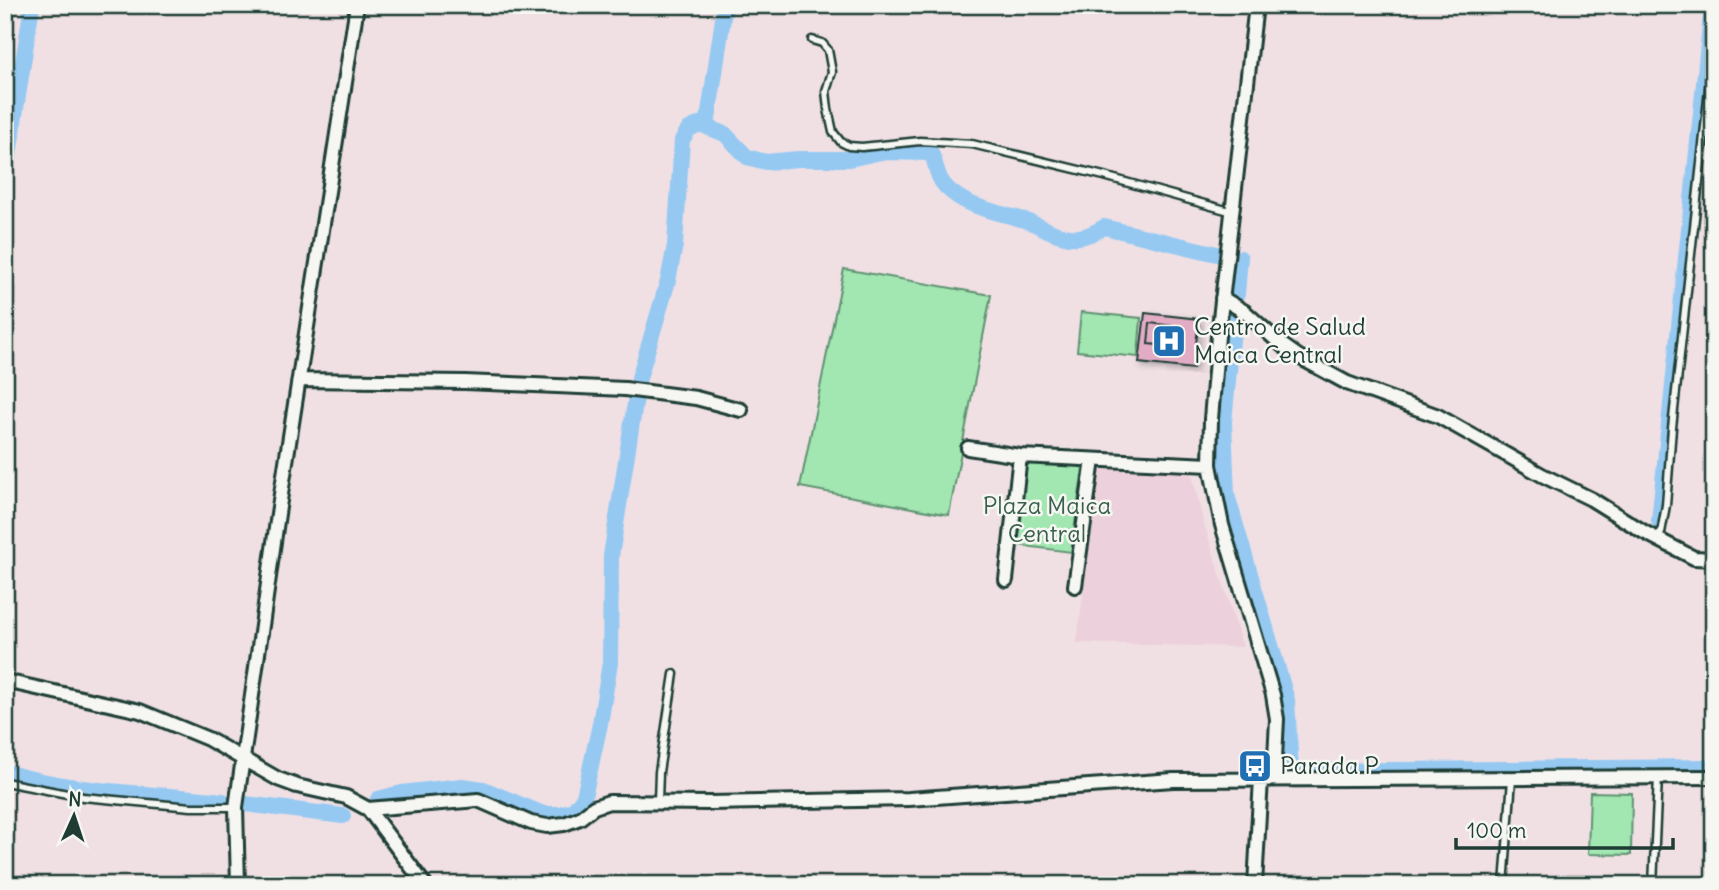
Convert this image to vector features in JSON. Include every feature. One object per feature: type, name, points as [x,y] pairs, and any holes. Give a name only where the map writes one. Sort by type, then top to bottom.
[{"type":"street","points":[[238,885],[236,807],[357,5]]},
{"type":"street","points":[[1255,885],[1267,778],[1278,719],[1222,525],[1210,465],[1211,419],[1222,298],[1256,5]]},
{"type":"street","points":[[1222,298],[1245,312],[1299,357],[1367,391],[1438,416],[1694,558],[1714,559]]},
{"type":"street","points":[[299,380],[465,382],[636,390],[696,398],[741,410]]},
{"type":"street","points":[[968,448],[1020,456],[1210,465]]},
{"type":"street","points":[[1006,580],[1020,456]]},
{"type":"street","points":[[1075,586],[1093,460]]},
{"type":"street","points":[[5,681],[141,711],[177,725],[244,758],[278,779],[346,797],[368,809],[425,885]]},
{"type":"street","points":[[368,809],[478,800],[531,823],[547,826],[580,818],[594,807],[609,802],[909,799],[1173,780],[1714,777]]},
{"type":"lane","points":[[812,40],[822,43],[828,50],[832,72],[826,91],[833,132],[841,142],[849,146],[920,141],[972,144],[1104,176],[1233,212]]},
{"type":"lane","points":[[1655,536],[1661,533],[1666,505],[1714,44]]},
{"type":"lane","points":[[658,801],[660,760],[674,674]]},
{"type":"lane","points":[[1653,885],[1658,777]]},
{"type":"lane","points":[[1504,885],[1512,779]]},
{"type":"lane","points":[[5,782],[83,797],[191,807],[236,807]]},
{"type":"shaded area","points":[[1099,466],[1191,470],[1202,517],[1243,647],[1077,643]]},
{"type":"green space","points":[[844,269],[991,295],[949,515],[800,487]]},
{"type":"green space","points":[[1081,312],[1141,318],[1138,357],[1077,351]]},
{"type":"green space","name":"Plaza Maica Central","points":[[1027,463],[1083,468],[1071,552],[1016,545]]},
{"type":"green space","points":[[1590,792],[1632,793],[1631,855],[1588,854]]},
{"type":"building","name":"Centro de Salud Maica Central","points":[[1145,313],[1199,319],[1193,369],[1139,363]]},
{"type":"building","points":[[1150,323],[1182,327],[1180,347],[1148,344]]},
{"type":"waterway","points":[[5,180],[32,5]]},
{"type":"waterway","points":[[707,126],[725,5]]},
{"type":"waterway","points":[[1659,521],[1712,5]]},
{"type":"waterway","points":[[639,378],[668,281],[675,245],[682,140],[689,129],[700,124],[725,134],[747,157],[766,162],[849,159],[881,152],[931,153],[938,175],[946,187],[964,200],[984,209],[1027,221],[1065,236],[1086,236],[1104,227],[1217,254]]},
{"type":"waterway","points":[[1237,294],[1240,258]]},
{"type":"waterway","points":[[1234,319],[1224,422],[1227,495],[1287,700],[1291,771],[1714,767]]},
{"type":"waterway","points":[[378,799],[402,793],[462,786],[483,789],[543,814],[560,814],[574,810],[584,797],[610,663],[611,556],[636,397]]},
{"type":"waterway","points":[[5,772],[85,788],[223,801]]},
{"type":"waterway","points":[[245,804],[343,816]]},
{"type":"place","name":"Centro de Salud Maica Central","points":[[1169,341]]},
{"type":"place","name":"Parada P","points":[[1255,766]]}]
